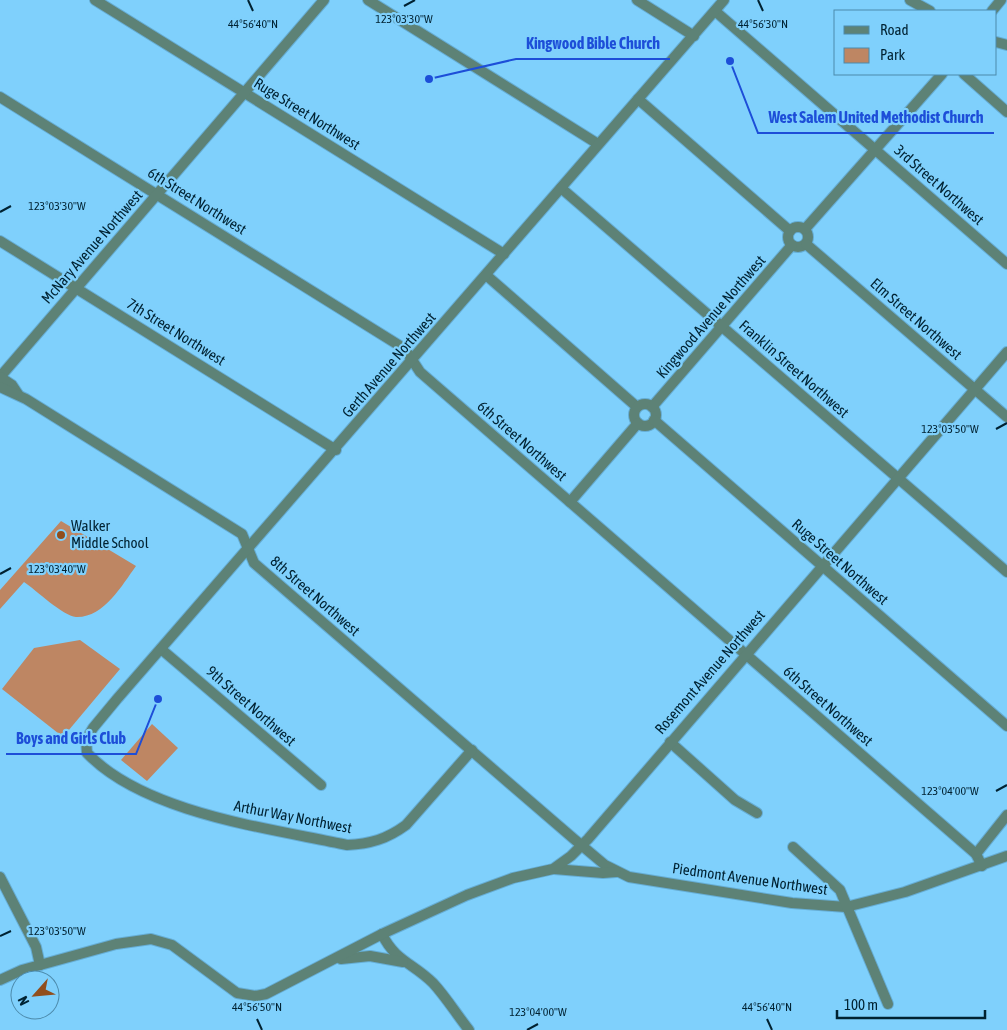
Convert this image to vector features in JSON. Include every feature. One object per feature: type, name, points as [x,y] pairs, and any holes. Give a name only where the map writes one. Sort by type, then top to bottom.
[{"type":"street","name":"Ruge Street Northwest","points":[[95,0],[504,254]]},
{"type":"street","name":"McNary Avenue Northwest","points":[[0,377],[324,0]]},
{"type":"street","points":[[368,0],[598,144]]},
{"type":"street","points":[[637,0],[694,36]]},
{"type":"street","name":"Gerth Avenue Northwest","points":[[87,753],[86,740],[93,728],[336,450],[724,0]]},
{"type":"street","points":[[910,0],[928,10]]},
{"type":"street","points":[[993,10],[1002,0]]},
{"type":"street","name":"3rd Street Northwest","points":[[715,11],[1007,264]]},
{"type":"street","points":[[805,229],[941,75]]},
{"type":"street","points":[[965,75],[1007,112]]},
{"type":"street","name":"6th Street Northwest","points":[[0,97],[405,349],[420,372],[976,854],[982,866]]},
{"type":"street","points":[[638,99],[790,231]]},
{"type":"street","name":"Franklin Street Northwest","points":[[561,188],[1007,572]]},
{"type":"street","points":[[800,227],[805,229],[808,234],[806,244],[798,248],[792,246],[788,241],[790,231],[800,227]]},
{"type":"street","name":"7th Street Northwest","points":[[0,241],[336,450]]},
{"type":"street","name":"Elm Street Northwest","points":[[806,244],[1007,417]]},
{"type":"street","name":"Kingwood Avenue Northwest","points":[[652,407],[792,246]]},
{"type":"street","points":[[486,275],[636,407]]},
{"type":"street","name":"Rosemont Avenue Northwest","points":[[0,980],[40,965],[116,944],[151,939],[172,945],[190,956],[229,989],[238,993],[256,996],[278,990],[382,934],[495,884],[552,869],[564,862],[582,845],[1007,352]]},
{"type":"street","name":"8th Street Northwest","points":[[0,377],[12,385],[18,394]]},
{"type":"street","name":"8th Street Northwest","points":[[0,388],[18,394],[242,534],[254,563],[582,845]]},
{"type":"street","points":[[647,404],[652,407],[655,416],[654,420],[644,425],[638,423],[634,414],[636,407],[647,404]]},
{"type":"street","name":"Ruge Street Northwest","points":[[654,420],[1007,726]]},
{"type":"street","points":[[570,502],[638,423]]},
{"type":"street","name":"9th Street Northwest","points":[[161,649],[321,786]]},
{"type":"street","points":[[670,742],[735,800],[757,813]]},
{"type":"street","name":"Arthur Way Northwest","points":[[87,753],[114,777],[190,810],[347,845],[364,844],[394,835],[406,825],[472,750]]},
{"type":"street","points":[[976,854],[1007,815]]},
{"type":"street","name":"Piedmont Avenue Northwest","points":[[582,845],[616,872],[628,877],[792,903],[846,907],[905,892],[1007,856]]},
{"type":"street","points":[[792,847],[840,890],[888,1004]]},
{"type":"street","points":[[552,869],[603,874],[616,872]]},
{"type":"street","points":[[0,878],[36,947],[40,965]]},
{"type":"street","points":[[382,934],[389,949],[434,984],[469,1030]]},
{"type":"street","points":[[332,961],[370,956],[407,963]]},
{"type":"green space","points":[[61,521],[136,566],[118,591],[104,606],[86,616],[71,616],[24,582],[0,609],[0,590]]},
{"type":"green space","points":[[80,640],[120,669],[63,737],[2,689],[34,648]]},
{"type":"green space","points":[[152,724],[178,748],[147,781],[121,760]]},
{"type":"place","name":"West Salem United Methodist Church","points":[[730,61]]},
{"type":"place","name":"Kingwood Bible Church","points":[[429,79]]},
{"type":"place","name":"Walker Middle School","points":[[61,535]]},
{"type":"place","name":"Boys and Girls Club","points":[[158,699]]}]
